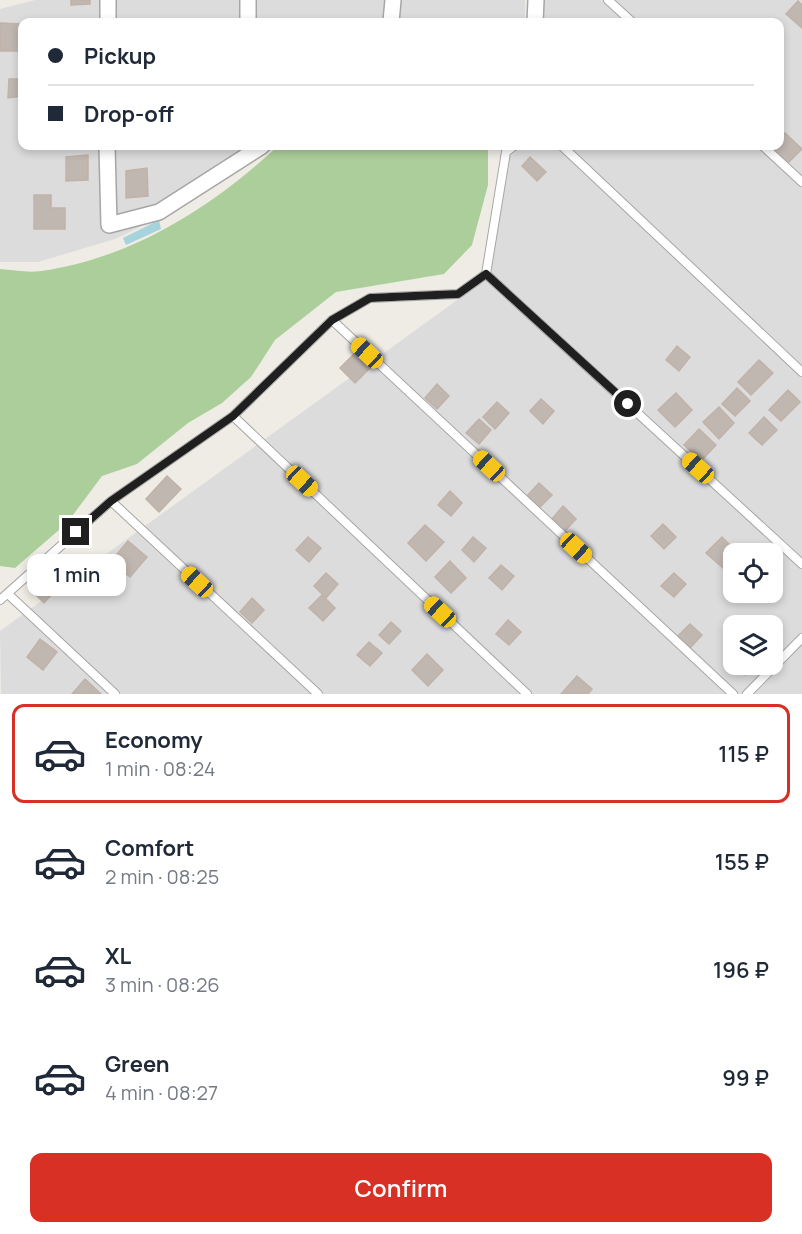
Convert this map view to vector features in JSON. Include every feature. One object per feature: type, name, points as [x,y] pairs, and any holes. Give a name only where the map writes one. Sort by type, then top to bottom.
[{"type":"street","points":[[108,0],[108,18]]},
{"type":"street","points":[[248,0],[248,18]]},
{"type":"street","points":[[391,18],[393,0]]},
{"type":"street","points":[[535,18],[536,0]]},
{"type":"street","points":[[107,150],[109,225],[159,212],[245,152]]},
{"type":"lane","points":[[608,0],[628,18]]},
{"type":"lane","points":[[0,600],[111,501],[233,416],[332,320],[370,298],[458,294],[486,274],[506,152],[508,150]]},
{"type":"lane","points":[[566,150],[802,372]]},
{"type":"lane","points":[[767,150],[802,182]]},
{"type":"lane","points":[[486,274],[802,564]]},
{"type":"lane","points":[[332,320],[733,694]]},
{"type":"lane","points":[[233,416],[526,694]]},
{"type":"lane","points":[[111,501],[318,694]]},
{"type":"lane","points":[[8,594],[115,694]]},
{"type":"lane","points":[[747,694],[802,638]]},
{"type":"shaded area","points":[[35,0],[525,0],[525,18],[18,18],[18,150],[261,150],[138,228],[115,239],[38,262],[0,262],[0,9]]},
{"type":"shaded area","points":[[537,0],[802,0],[802,694],[1,694],[0,631],[489,277],[510,156],[516,150],[784,150],[784,18],[537,18]]},
{"type":"green space","points":[[273,150],[488,150],[488,185],[472,245],[444,274],[336,292],[275,340],[251,377],[222,403],[188,423],[137,464],[102,476],[67,523],[15,568],[0,566],[0,269],[36,272],[108,255],[139,242],[198,209]]},
{"type":"water","points":[[159,220],[161,229],[126,245],[123,238]]},
{"type":"building","points":[[71,0],[90,0],[90,4],[71,5]]},
{"type":"building","points":[[798,1],[802,5],[802,28],[786,14]]},
{"type":"building","points":[[0,23],[18,24],[18,51],[0,51]]},
{"type":"building","points":[[9,79],[18,79],[18,97],[8,98]]},
{"type":"building","points":[[784,134],[802,149],[786,165],[771,150],[784,150]]},
{"type":"building","points":[[88,155],[88,180],[66,181],[66,157]]},
{"type":"building","points":[[530,157],[546,172],[537,181],[522,166]]},
{"type":"building","points":[[147,168],[148,196],[126,198],[126,171]]},
{"type":"building","points":[[34,195],[51,195],[51,208],[65,208],[65,229],[34,229]]},
{"type":"building","points":[[363,345],[378,360],[355,383],[340,368]]},
{"type":"building","points":[[677,346],[690,357],[679,371],[666,360]]},
{"type":"building","points":[[759,360],[773,373],[751,395],[738,382]]},
{"type":"building","points":[[437,384],[449,396],[437,409],[425,398]]},
{"type":"building","points":[[737,388],[750,401],[735,416],[722,404]]},
{"type":"building","points":[[788,390],[800,402],[781,421],[769,410]]},
{"type":"building","points":[[676,393],[692,410],[675,427],[658,410]]},
{"type":"building","points":[[541,399],[554,411],[543,424],[530,411]]},
{"type":"building","points":[[497,402],[509,413],[495,429],[483,417]]},
{"type":"building","points":[[719,407],[734,423],[719,439],[703,422]]},
{"type":"building","points":[[764,417],[777,430],[762,445],[749,433]]},
{"type":"building","points":[[479,419],[491,430],[479,444],[466,433]]},
{"type":"building","points":[[699,429],[716,445],[701,461],[684,445]]},
{"type":"building","points":[[167,476],[181,489],[159,512],[146,499]]},
{"type":"building","points":[[539,483],[552,495],[539,508],[527,496]]},
{"type":"building","points":[[450,491],[462,503],[451,516],[438,505]]},
{"type":"building","points":[[563,506],[576,519],[565,531],[552,519]]},
{"type":"building","points":[[663,524],[676,537],[664,549],[651,536]]},
{"type":"building","points":[[425,525],[444,542],[426,561],[408,543]]},
{"type":"building","points":[[308,537],[321,548],[309,562],[296,550]]},
{"type":"building","points":[[473,537],[486,548],[474,562],[462,550]]},
{"type":"building","points":[[722,537],[728,543],[723,543],[723,568],[706,553]]},
{"type":"building","points":[[128,541],[147,557],[130,577],[111,561]]},
{"type":"building","points":[[450,561],[466,578],[451,593],[435,577]]},
{"type":"building","points":[[501,565],[514,576],[502,590],[489,578]]},
{"type":"building","points":[[326,573],[338,584],[326,598],[314,586]]},
{"type":"building","points":[[674,573],[686,584],[674,597],[661,586]]},
{"type":"building","points":[[43,579],[55,591],[44,603],[32,591]]},
{"type":"building","points":[[322,595],[335,608],[323,621],[309,608]]},
{"type":"building","points":[[252,598],[264,610],[252,623],[240,612]]},
{"type":"building","points":[[508,620],[521,632],[509,645],[496,634]]},
{"type":"building","points":[[391,622],[401,631],[389,644],[379,635]]},
{"type":"building","points":[[690,624],[702,635],[690,648],[677,637]]},
{"type":"building","points":[[40,639],[57,652],[43,670],[27,657]]},
{"type":"building","points":[[369,642],[382,653],[370,666],[357,655]]},
{"type":"building","points":[[427,654],[443,670],[428,686],[412,670]]},
{"type":"building","points":[[577,676],[592,689],[588,694],[561,694]]},
{"type":"building","points":[[85,679],[101,694],[72,694]]},
{"type":"route","points":[[76,532],[111,501],[233,416],[332,320],[370,298],[458,294],[486,274],[628,404]]}]
